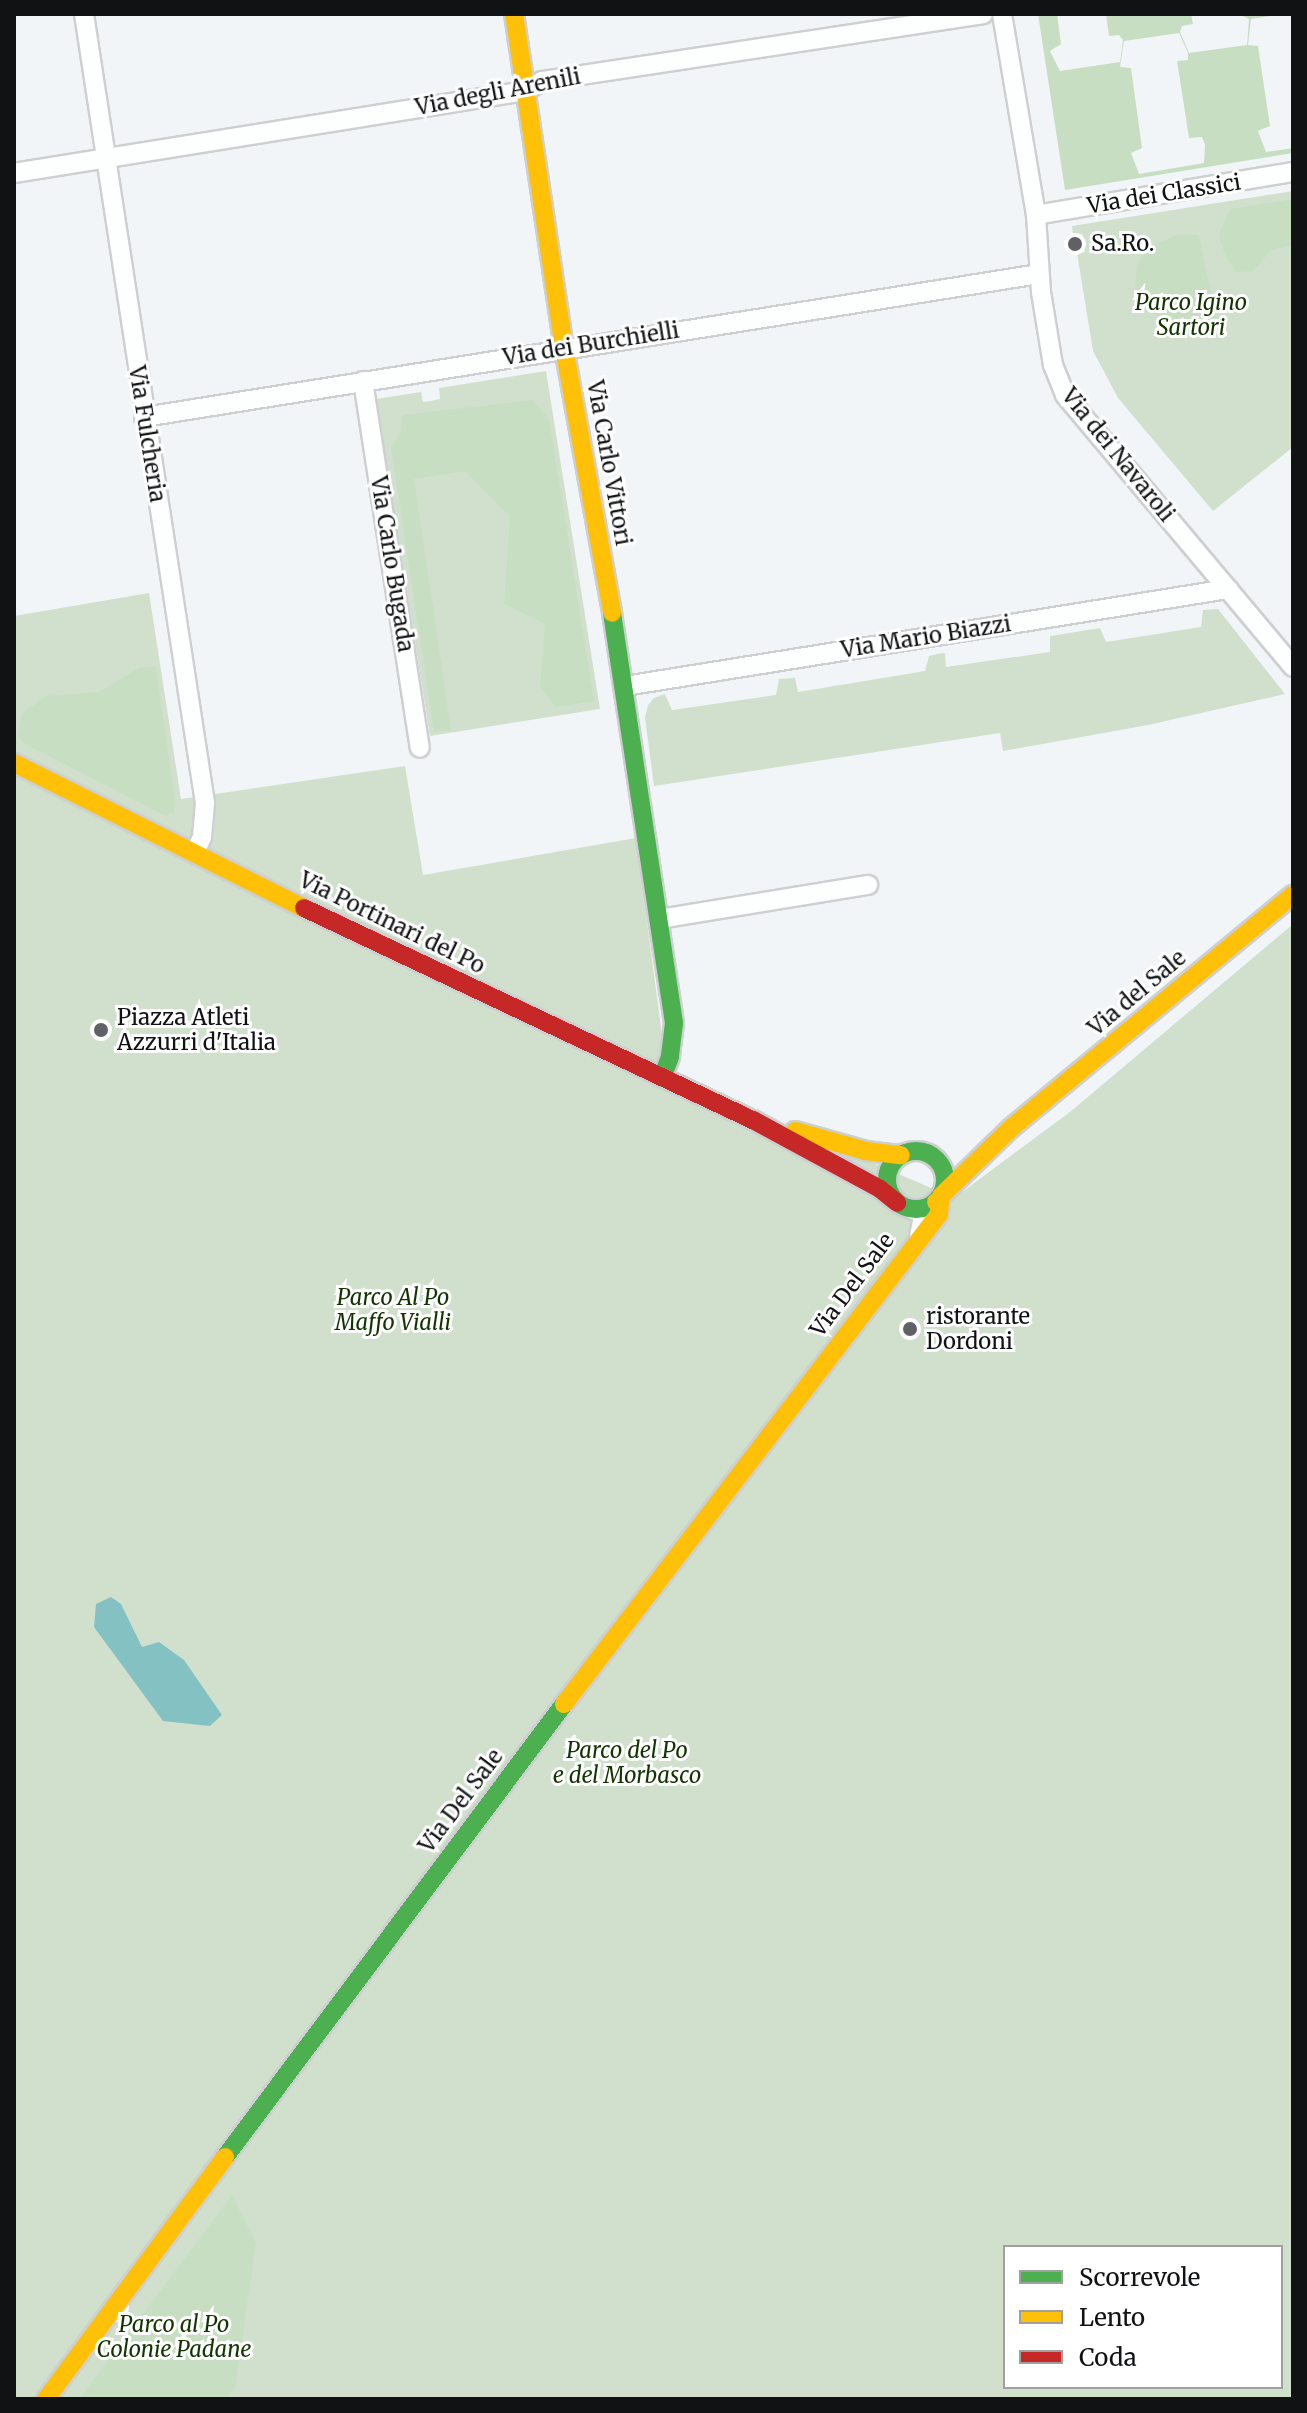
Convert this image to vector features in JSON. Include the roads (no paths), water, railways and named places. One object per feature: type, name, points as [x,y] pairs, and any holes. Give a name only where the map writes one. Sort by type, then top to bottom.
[{"type":"street","name":"Via Fulcheria","points":[[84,14],[205,803],[202,837],[195,853]]},
{"type":"street","name":"Via Carlo Vittori","points":[[514,14],[564,348],[625,686],[660,919],[674,1023],[670,1057],[662,1078]]},
{"type":"street","name":"Via degli Arenili","points":[[14,173],[525,91],[542,81],[983,14]]},
{"type":"street","name":"Via dei Navaroli","points":[[1002,14],[1036,215],[1039,274],[1053,365],[1065,395],[1293,667]]},
{"type":"street","name":"Via dei Classici","points":[[1036,215],[1293,172]]},
{"type":"street","name":"Via dei Burchielli","points":[[144,417],[1039,274]]},
{"type":"street","name":"Via Carlo Bugada","points":[[363,381],[420,748]]},
{"type":"street","name":"Via Mario Biazzi","points":[[625,686],[1228,589]]},
{"type":"street","name":"Via Portinari del Po","points":[[14,763],[753,1120],[880,1189],[905,1206]]},
{"type":"street","points":[[660,919],[868,885]]},
{"type":"street","name":"Via del Sale","points":[[905,1206],[938,1199],[1011,1128],[1293,895]]},
{"type":"street","name":"Via Portinari del Po","points":[[753,1120],[866,1151],[901,1155]]},
{"type":"street","name":"Via del Sale","points":[[919,1236],[924,1211],[905,1206],[887,1188],[889,1169],[901,1155],[916,1150],[948,1158],[966,1156],[1011,1128]]},
{"type":"street","points":[[931,1154],[944,1168],[945,1187],[938,1199]]},
{"type":"street","name":"Via del Sale","points":[[919,1236],[939,1214],[938,1199]]},
{"type":"street","name":"Via Del Sale","points":[[46,2399],[438,1870],[919,1236]]},
{"type":"water","points":[[111,1597],[121,1604],[142,1647],[159,1642],[184,1660],[222,1715],[210,1726],[163,1721],[94,1627],[96,1604]]},
{"type":"place","name":"Sa.Ro.","points":[[1075,244]]},
{"type":"place","name":"Piazza Atleti Azzurri d'Italia","points":[[101,1030]]},
{"type":"place","name":"ristorante Dordoni","points":[[910,1329]]},
{"type":"park label","name":"Parco Igino Sartori","points":[[1191,314]]},
{"type":"park label","name":"Parco Al Po Maffo Vialli","points":[[393,1310]]},
{"type":"park label","name":"Parco del Po e del Morbasco","points":[[627,1762]]},
{"type":"park label","name":"Parco al Po Colonie Padane","points":[[174,2336]]}]
